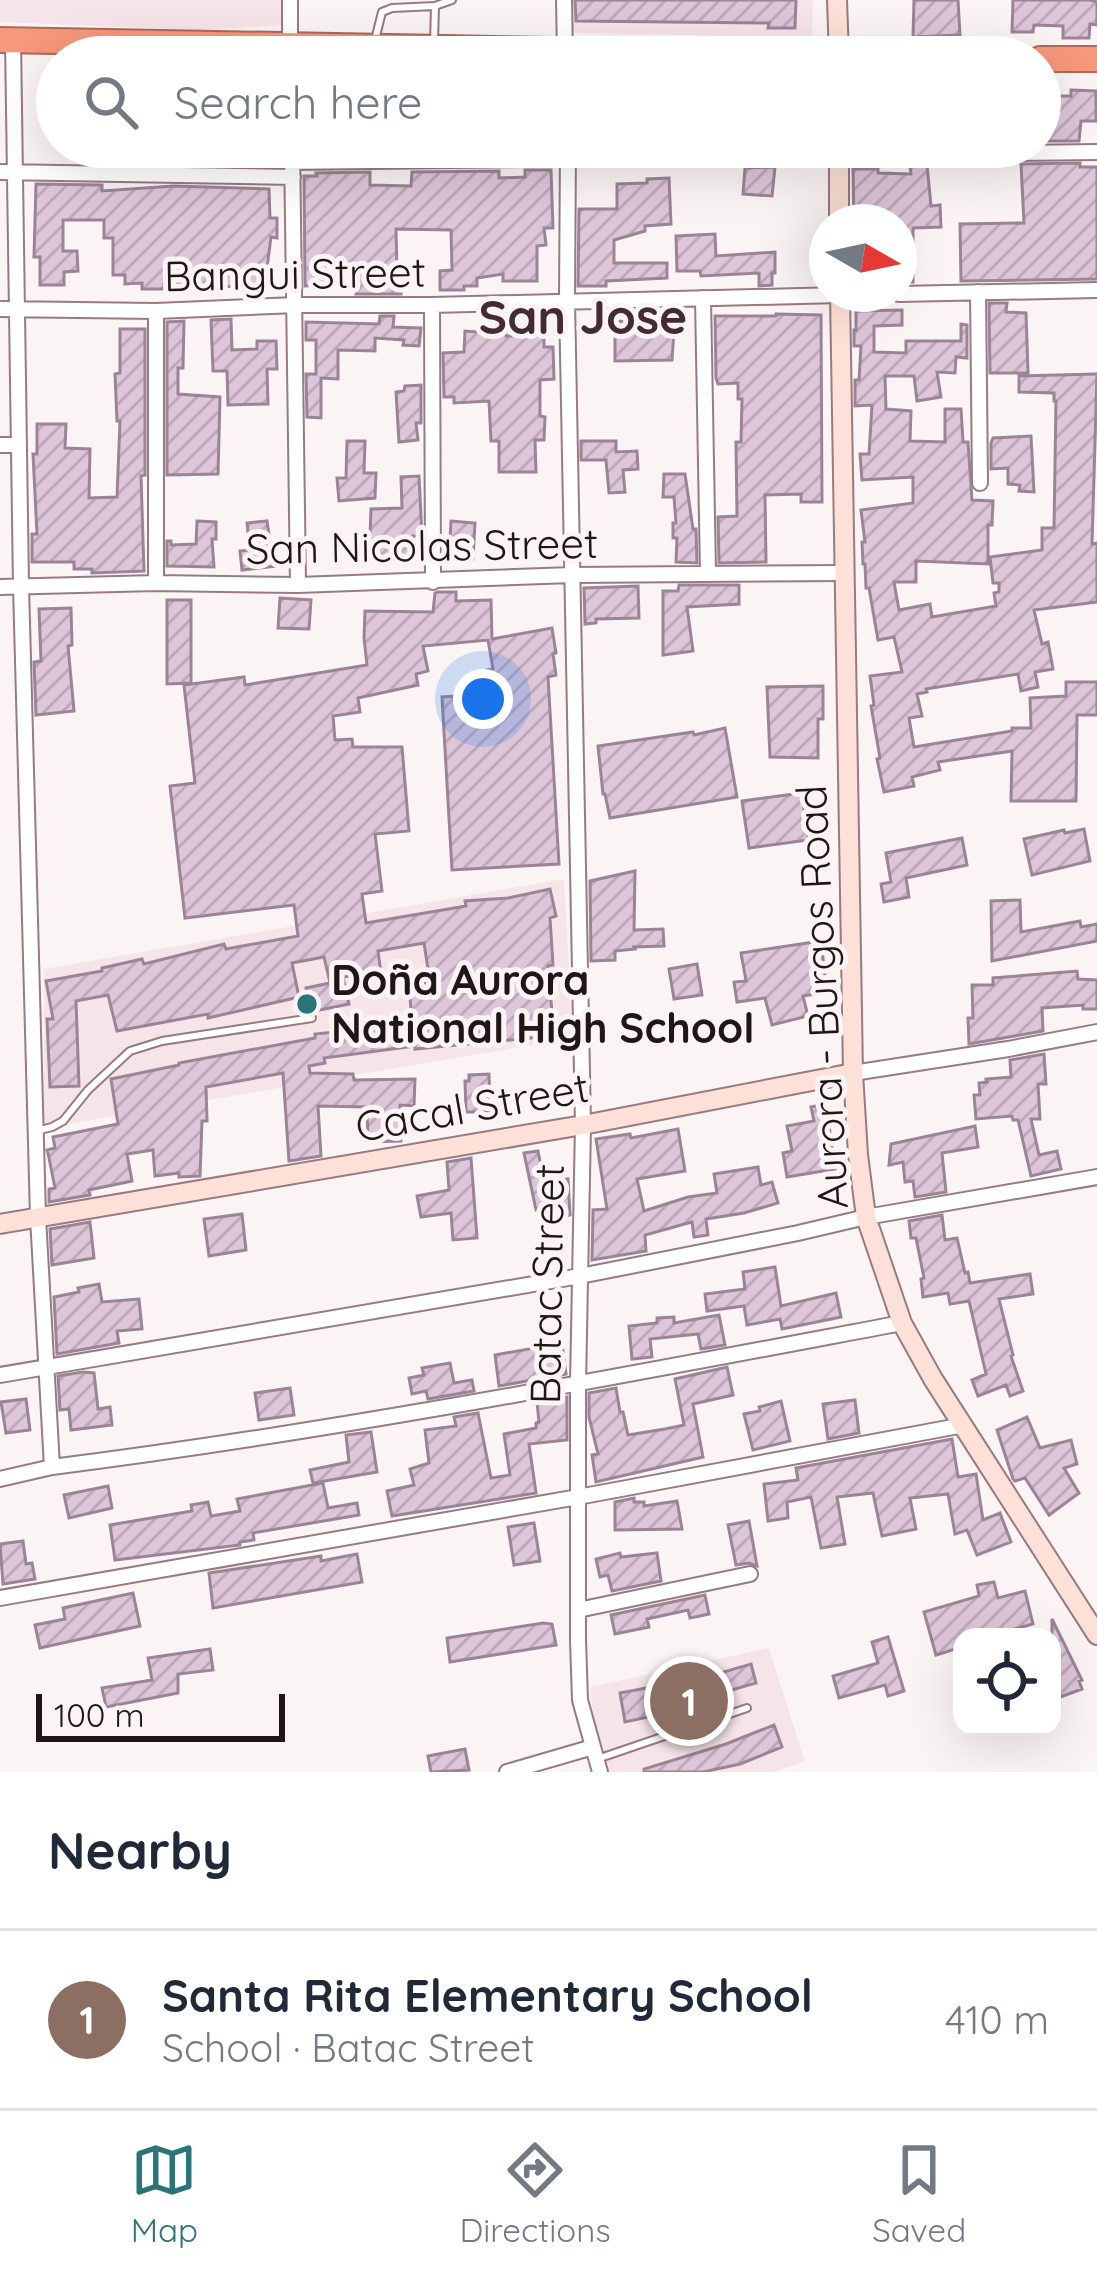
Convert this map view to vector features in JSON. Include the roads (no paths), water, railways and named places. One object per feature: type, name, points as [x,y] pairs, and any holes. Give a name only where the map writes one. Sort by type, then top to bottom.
[{"type":"highway","points":[[1061,58],[1097,59]]},
{"type":"main road","points":[[837,0],[838,36]]},
{"type":"main road","points":[[839,168],[839,204]]},
{"type":"main road","name":"Aurora - Burgos Road","points":[[840,312],[853,1073],[866,1217],[902,1323],[1097,1635]]},
{"type":"main road","name":"Cacal Street","points":[[0,1224],[583,1125],[853,1073]]},
{"type":"street","points":[[290,0],[291,36]]},
{"type":"street","points":[[564,0],[565,36]]},
{"type":"street","points":[[7,40],[38,1217],[52,1467]]},
{"type":"street","points":[[1061,152],[1097,152]]},
{"type":"street","points":[[7,172],[121,168]]},
{"type":"street","points":[[293,168],[298,585]]},
{"type":"street","name":"Batac Street","points":[[568,168],[583,1125],[578,1610],[580,1700],[596,1760]]},
{"type":"street","points":[[917,294],[1097,290]]},
{"type":"street","points":[[978,292],[980,483]]},
{"type":"street","name":"Bangui Street","points":[[0,309],[156,310],[809,295]]},
{"type":"street","points":[[703,298],[709,573]]},
{"type":"street","points":[[432,305],[433,582]]},
{"type":"street","points":[[156,310],[156,583]]},
{"type":"street","points":[[0,445],[18,445]]},
{"type":"street","name":"San Nicolas Street","points":[[0,586],[846,573]]},
{"type":"street","name":"Cacal Street","points":[[853,1073],[1097,1032]]},
{"type":"street","points":[[0,1375],[580,1276],[866,1217],[1097,1177]]},
{"type":"street","points":[[0,1479],[578,1384],[902,1323]]},
{"type":"street","points":[[0,1598],[964,1425]]},
{"type":"street","points":[[578,1610],[749,1574]]},
{"type":"street","points":[[507,1772],[596,1760]]},
{"type":"lane","points":[[376,36],[382,12],[413,3],[435,6],[452,0]]},
{"type":"lane","points":[[434,36],[435,6]]},
{"type":"lane","points":[[37,1130],[64,1121],[88,1090],[130,1051],[163,1041],[312,1018]]},
{"type":"lane","points":[[596,1760],[747,1708]]},
{"type":"place","name":"Doña Aurora National High School","points":[[307,1004]]},
{"type":"place","name":"Santa Rita Elementary School","points":[[689,1701]]},
{"type":"district","name":"San Jose","points":[[583,317]]}]
